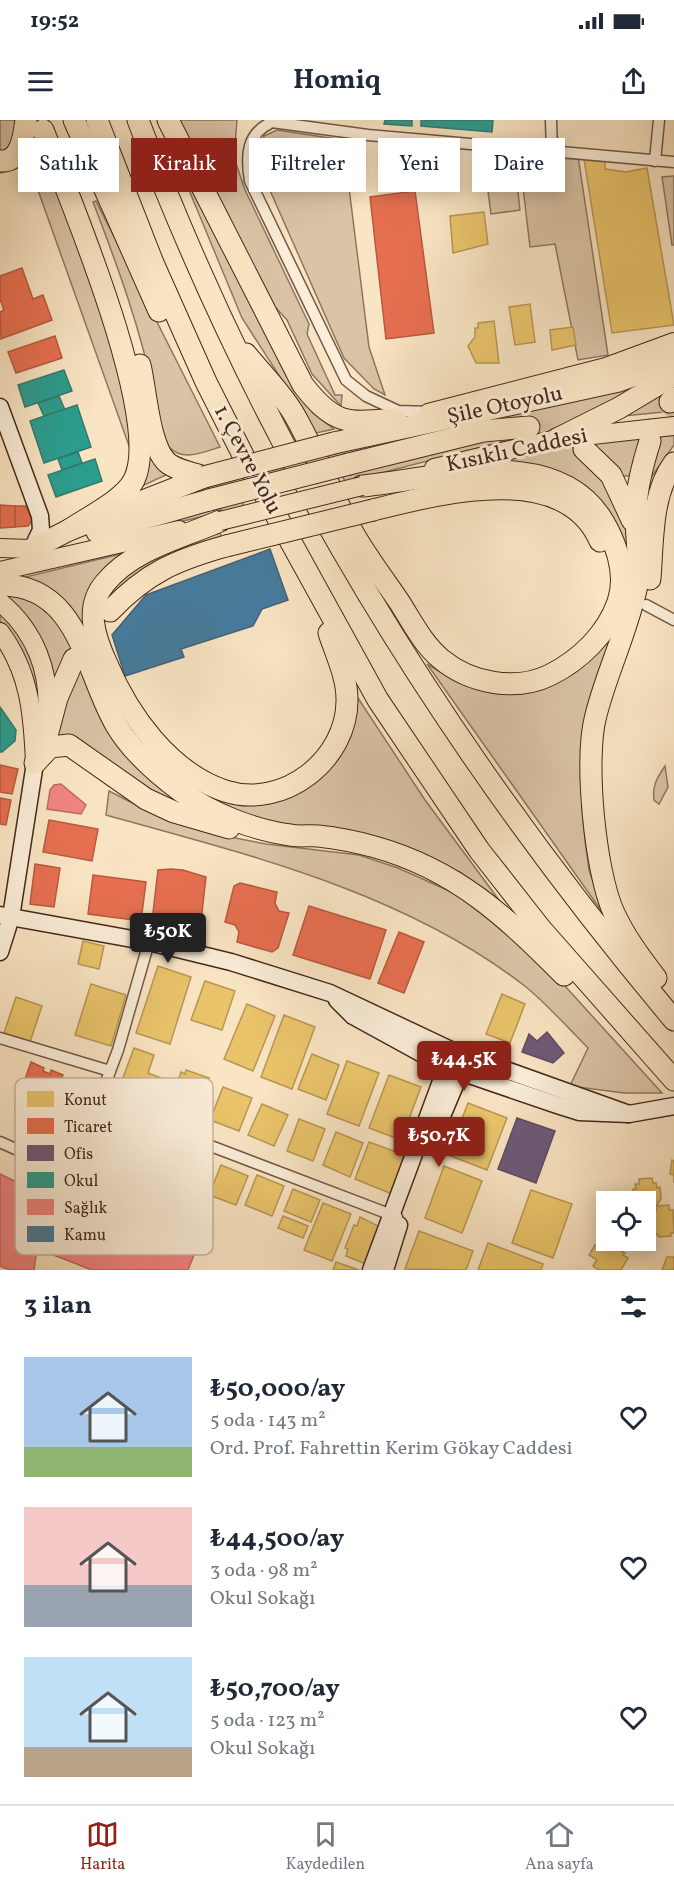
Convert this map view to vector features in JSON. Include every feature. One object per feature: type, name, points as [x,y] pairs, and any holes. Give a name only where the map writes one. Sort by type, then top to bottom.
[{"type":"highway","points":[[74,120],[160,313],[189,346]]},
{"type":"highway","points":[[97,120],[189,346]]},
{"type":"highway","points":[[138,120],[193,259],[264,409],[320,514],[399,649],[544,858],[674,1020]]},
{"type":"highway","points":[[168,120],[303,385],[330,416],[356,422],[396,419]]},
{"type":"highway","points":[[0,161],[6,162],[14,157],[40,123]]},
{"type":"highway","points":[[40,123],[129,323],[148,398],[154,440],[161,457],[169,464],[204,477]]},
{"type":"highway","points":[[40,123],[111,309],[129,382],[140,452],[140,466],[128,489],[69,530]]},
{"type":"highway","points":[[224,326],[294,415],[352,530],[422,637],[440,658],[453,668],[482,681],[517,683],[544,678],[581,656],[602,630],[619,600],[622,570],[614,541],[604,521],[592,505],[564,484],[527,473],[467,472],[362,486]]},
{"type":"highway","name":"1. Çevre Yolu","points":[[189,346],[244,457],[307,573]]},
{"type":"highway","name":"Şile Otoyolu","points":[[204,477],[334,443],[619,381],[674,360]]},
{"type":"highway","name":"Şile Otoyolu","points":[[557,439],[611,412],[674,375]]},
{"type":"highway","points":[[32,549],[158,516],[209,500],[483,431],[529,428]]},
{"type":"highway","points":[[650,441],[637,494],[636,588],[629,618],[595,718],[592,774],[595,834],[613,911],[628,939],[674,1002]]},
{"type":"highway","points":[[584,449],[601,463],[620,488],[633,524],[636,544]]},
{"type":"highway","points":[[592,774],[605,718],[632,651],[646,605],[659,493],[665,475],[674,463]]},
{"type":"highway","points":[[32,549],[69,530],[204,477]]},
{"type":"highway","points":[[110,611],[151,574],[169,564],[226,546],[436,496],[485,490],[526,489],[544,492],[559,500],[585,519],[597,536],[607,559],[610,591],[602,630]]},
{"type":"highway","points":[[220,521],[144,553],[121,568],[105,584],[94,601],[92,619],[111,675],[122,699],[138,722],[167,753],[208,784],[246,795],[289,787],[310,774],[330,755],[341,738],[346,718],[346,689],[307,573]]},
{"type":"highway","points":[[307,573],[378,700],[479,850],[541,929],[674,1080]]},
{"type":"highway","points":[[0,585],[27,589],[39,595],[64,615],[86,650],[116,725],[136,754],[160,775],[184,794],[221,814],[291,836]]},
{"type":"highway","points":[[45,743],[57,698],[74,659]]},
{"type":"highway","points":[[35,763],[50,747],[69,745],[122,784],[146,799],[174,812],[230,828],[291,836],[316,836],[374,847],[404,856],[457,882],[497,910],[674,1080]]},
{"type":"main road","points":[[334,443],[396,419],[432,412],[606,367],[674,342]]},
{"type":"main road","name":"Kısıklı Caddesi","points":[[220,521],[557,439],[674,426]]},
{"type":"main road","points":[[0,571],[220,521]]},
{"type":"main road","points":[[0,548],[32,549]]},
{"type":"main road","points":[[0,602],[21,624],[41,658],[47,692],[45,743],[35,763]]},
{"type":"main road","points":[[0,632],[13,650],[27,682],[34,726],[35,763]]},
{"type":"street","points":[[551,120],[552,138]]},
{"type":"street","points":[[655,161],[659,120]]},
{"type":"street","points":[[432,412],[398,411],[351,387],[250,181],[246,158],[251,140],[260,128],[272,122],[368,135],[472,145]]},
{"type":"street","points":[[565,153],[674,162]]},
{"type":"street","points":[[0,407],[40,516],[40,530],[32,549]]},
{"type":"street","points":[[646,605],[674,620]]},
{"type":"street","points":[[0,952],[35,763]]},
{"type":"street","points":[[6,916],[149,942],[231,962],[330,993],[460,1053],[629,1113]]},
{"type":"street","points":[[107,1078],[149,942]]},
{"type":"street","points":[[330,993],[353,1016],[453,1070],[579,1112],[629,1113],[674,1106]]},
{"type":"street","points":[[0,1038],[110,1071]]},
{"type":"street","points":[[371,1270],[397,1217],[460,1053]]},
{"type":"street","points":[[0,1142],[15,1149]]},
{"type":"street","points":[[213,1147],[397,1217]]},
{"type":"street","points":[[385,1270],[397,1217]]},
{"type":"shaded area","points":[[0,120],[22,120],[17,143],[0,153]]},
{"type":"shaded area","points":[[178,120],[237,120],[236,138],[187,138]]},
{"type":"shaded area","points":[[277,130],[330,138],[263,138]]},
{"type":"shaded area","points":[[38,131],[41,138],[31,138]]},
{"type":"shaded area","points":[[18,151],[18,168],[0,173],[0,169]]},
{"type":"shaded area","points":[[565,155],[578,156],[608,355],[578,360],[555,244],[530,247],[524,192],[565,192]]},
{"type":"shaded area","points":[[237,167],[245,190],[309,324],[307,334],[335,395],[342,395],[341,406],[312,374],[287,320],[267,298],[214,192],[237,192]]},
{"type":"shaded area","points":[[674,176],[674,245],[672,245],[662,177]]},
{"type":"shaded area","points":[[39,192],[60,192],[108,326],[120,373],[133,457]]},
{"type":"shaded area","points":[[190,192],[197,192],[302,399],[313,413],[334,429],[316,433],[242,318]]},
{"type":"shaded area","points":[[271,192],[350,192],[369,347],[385,395],[374,389],[344,358]]},
{"type":"shaded area","points":[[488,192],[518,192],[520,210],[491,214]]},
{"type":"shaded area","points":[[96,201],[220,447],[187,455],[175,452],[165,442],[136,323],[93,202]]},
{"type":"shaded area","points":[[651,381],[575,423],[346,482],[341,475],[529,421],[111,523],[234,476]]},
{"type":"shaded area","points":[[674,382],[674,411],[623,416]]},
{"type":"shaded area","points":[[674,430],[674,445],[650,479],[633,475],[619,477],[597,469],[626,524],[630,585],[583,755],[582,809],[589,870],[605,916],[427,664],[456,681],[477,689],[544,685],[574,673],[593,657],[620,610],[597,497],[558,474],[533,468],[488,464],[563,446]]},
{"type":"shaded area","points":[[148,447],[170,473],[138,488]]},
{"type":"shaded area","points":[[241,499],[244,507],[174,523],[174,520]]},
{"type":"shaded area","points":[[220,533],[222,538],[104,605],[102,597],[125,574],[193,540]]},
{"type":"shaded area","points":[[137,550],[84,630],[17,579]]},
{"type":"shaded area","points":[[5,589],[33,599],[64,627],[97,706],[202,816],[51,739],[54,690],[0,596]]},
{"type":"shaded area","points":[[0,609],[19,634],[38,673],[41,694],[41,730],[9,631],[0,621]]},
{"type":"shaded area","points":[[352,689],[425,800],[499,900],[460,872],[409,850],[265,822],[218,806],[129,733],[118,703],[133,724],[238,798],[326,771]]},
{"type":"shaded area","points":[[665,766],[668,787],[659,804],[654,800],[654,786]]},
{"type":"shaded area","points":[[109,791],[164,819],[209,833],[266,844],[359,855],[398,868],[476,903],[555,975],[662,1093],[624,1093],[570,1086],[588,1048],[526,987],[479,954],[430,926],[325,881],[271,862],[106,815]]},
{"type":"building: Konut","points":[[584,159],[605,160],[605,169],[626,172],[647,168],[674,325],[612,333]]},
{"type":"building: Konut","points":[[484,212],[488,244],[453,253],[450,216]]},
{"type":"building: Konut","points":[[530,304],[535,342],[515,345],[509,307]]},
{"type":"building: Konut","points":[[494,321],[499,363],[476,363],[468,346],[475,337],[475,328],[478,328],[478,323]]},
{"type":"building: Konut","points":[[573,327],[576,345],[552,350],[550,330]]},
{"type":"building: Konut","points":[[83,941],[104,946],[99,969],[78,964]]},
{"type":"building: Konut","points":[[158,966],[191,977],[170,1044],[136,1033]]},
{"type":"building: Konut","points":[[205,981],[235,991],[222,1030],[191,1020]]},
{"type":"building: Konut","points":[[91,984],[126,995],[111,1046],[75,1035]]},
{"type":"building: Konut","points":[[502,994],[525,1004],[510,1043],[486,1034]]},
{"type":"building: Konut","points":[[16,997],[42,1006],[30,1042],[4,1033]]},
{"type":"building: Konut","points":[[247,1004],[275,1016],[253,1071],[224,1059]]},
{"type":"building: Konut","points":[[284,1015],[315,1027],[292,1089],[261,1077]]},
{"type":"building: Konut","points":[[134,1048],[154,1055],[148,1073],[161,1078],[123,1078]]},
{"type":"building: Konut","points":[[312,1054],[339,1065],[326,1100],[298,1089]]},
{"type":"building: Konut","points":[[347,1061],[379,1073],[359,1126],[327,1114]]},
{"type":"building: Konut","points":[[186,1070],[209,1078],[179,1078],[181,1072],[185,1074]]},
{"type":"building: Konut","points":[[389,1075],[421,1087],[401,1140],[369,1128]]},
{"type":"building: Konut","points":[[223,1087],[252,1098],[239,1131],[213,1121],[213,1112]]},
{"type":"building: Konut","points":[[468,1103],[507,1118],[487,1170],[448,1155]]},
{"type":"building: Konut","points":[[262,1104],[288,1115],[274,1146],[248,1135]]},
{"type":"building: Konut","points":[[299,1119],[325,1129],[313,1161],[287,1151]]},
{"type":"building: Konut","points":[[336,1132],[363,1143],[350,1177],[323,1165]]},
{"type":"building: Konut","points":[[369,1142],[407,1156],[392,1194],[355,1179]]},
{"type":"building: Konut","points":[[672,1160],[674,1161],[674,1175],[670,1174]]},
{"type":"building: Konut","points":[[221,1165],[248,1176],[236,1205],[213,1196],[213,1185]]},
{"type":"building: Konut","points":[[444,1166],[482,1181],[462,1233],[425,1218]]},
{"type":"building: Konut","points":[[257,1175],[284,1186],[272,1216],[245,1205]]},
{"type":"building: Konut","points":[[652,1178],[657,1188],[660,1187],[661,1199],[656,1206],[656,1191],[633,1191],[636,1189],[635,1184],[639,1184],[639,1179]]},
{"type":"building: Konut","points":[[293,1189],[320,1200],[311,1222],[284,1211]]},
{"type":"building: Konut","points":[[531,1190],[572,1204],[553,1258],[512,1243]]},
{"type":"building: Konut","points":[[323,1203],[351,1214],[332,1261],[304,1250]]},
{"type":"building: Konut","points":[[669,1205],[669,1210],[673,1210],[674,1233],[671,1233],[671,1236],[659,1237],[656,1234],[656,1206]]},
{"type":"building: Konut","points":[[283,1216],[308,1226],[303,1238],[278,1228]]},
{"type":"building: Konut","points":[[360,1217],[380,1227],[366,1264],[346,1256],[348,1249],[345,1248],[354,1225],[357,1226]]},
{"type":"building: Konut","points":[[419,1231],[473,1251],[466,1270],[405,1269]]},
{"type":"building: Konut","points":[[488,1243],[543,1264],[541,1270],[478,1270]]},
{"type":"building: Konut","points":[[595,1245],[596,1251],[625,1253],[623,1255],[628,1258],[621,1270],[599,1270],[593,1266],[597,1260],[589,1255]]},
{"type":"building: Konut","points":[[667,1257],[674,1257],[674,1270],[662,1270]]},
{"type":"building: Konut","points":[[336,1262],[359,1270],[333,1270]]},
{"type":"building: Ticaret","points":[[415,192],[434,333],[386,339],[370,197]]},
{"type":"building: Ticaret","points":[[22,268],[33,299],[43,295],[52,320],[1,339],[0,312],[4,310],[0,299],[0,276]]},
{"type":"building: Ticaret","points":[[55,336],[62,358],[16,373],[8,352]]},
{"type":"building: Ticaret","points":[[0,505],[15,506],[15,527],[0,528]]},
{"type":"building: Ticaret","points":[[15,506],[26,506],[32,521],[28,526],[15,527]]},
{"type":"building: Ticaret","points":[[0,765],[18,769],[12,794],[0,792]]},
{"type":"building: Ticaret","points":[[0,798],[11,800],[6,825],[0,824]]},
{"type":"building: Ticaret","points":[[49,820],[98,829],[92,861],[43,852]]},
{"type":"building: Ticaret","points":[[35,864],[60,868],[54,907],[30,904]]},
{"type":"building: Ticaret","points":[[171,869],[206,877],[200,930],[170,932],[152,921],[158,870]]},
{"type":"building: Ticaret","points":[[93,875],[146,882],[141,921],[88,914]]},
{"type":"building: Ticaret","points":[[240,883],[277,892],[275,903],[279,911],[289,913],[278,948],[272,952],[237,942],[239,932],[235,925],[225,922],[234,886]]},
{"type":"building: Ticaret","points":[[309,906],[386,930],[370,979],[293,955]]},
{"type":"building: Ticaret","points":[[399,932],[424,942],[404,993],[378,983]]},
{"type":"building: Ticaret","points":[[31,1062],[44,1068],[43,1071],[50,1074],[51,1070],[63,1075],[62,1078],[25,1078]]},
{"type":"building: Ofis","points":[[547,1032],[564,1053],[553,1063],[522,1052],[529,1034],[537,1041]]},
{"type":"building: Ofis","points":[[517,1118],[555,1131],[536,1183],[498,1169]]},
{"type":"building: Okul","points":[[385,120],[412,120],[412,126],[384,124]]},
{"type":"building: Okul","points":[[421,120],[493,120],[492,132],[421,126]]},
{"type":"building: Okul","points":[[64,370],[72,391],[25,407],[18,385]]},
{"type":"building: Okul","points":[[59,396],[65,410],[44,416],[38,403]]},
{"type":"building: Okul","points":[[77,405],[91,447],[44,463],[30,421]]},
{"type":"building: Okul","points":[[78,452],[82,463],[62,470],[58,459]]},
{"type":"building: Okul","points":[[95,459],[102,481],[56,497],[48,475]]},
{"type":"building: Okul","points":[[0,707],[16,730],[15,741],[2,752],[0,752]]},
{"type":"building: Sağlık","points":[[61,784],[86,805],[81,814],[47,809],[50,790],[54,785]]},
{"type":"building: Sağlık","points":[[0,1174],[15,1181],[15,1255],[36,1255],[34,1270],[10,1270],[0,1266]]},
{"type":"building: Sağlık","points":[[54,1255],[194,1255],[188,1270],[92,1270]]},
{"type":"building: Kamu","points":[[270,549],[288,600],[262,609],[253,626],[181,649],[184,657],[125,676],[112,635],[146,595]]},
{"type":"tunnel","points":[[650,441],[658,421],[670,402]]},
{"type":"tunnel","points":[[529,427],[559,435],[573,443]]}]
